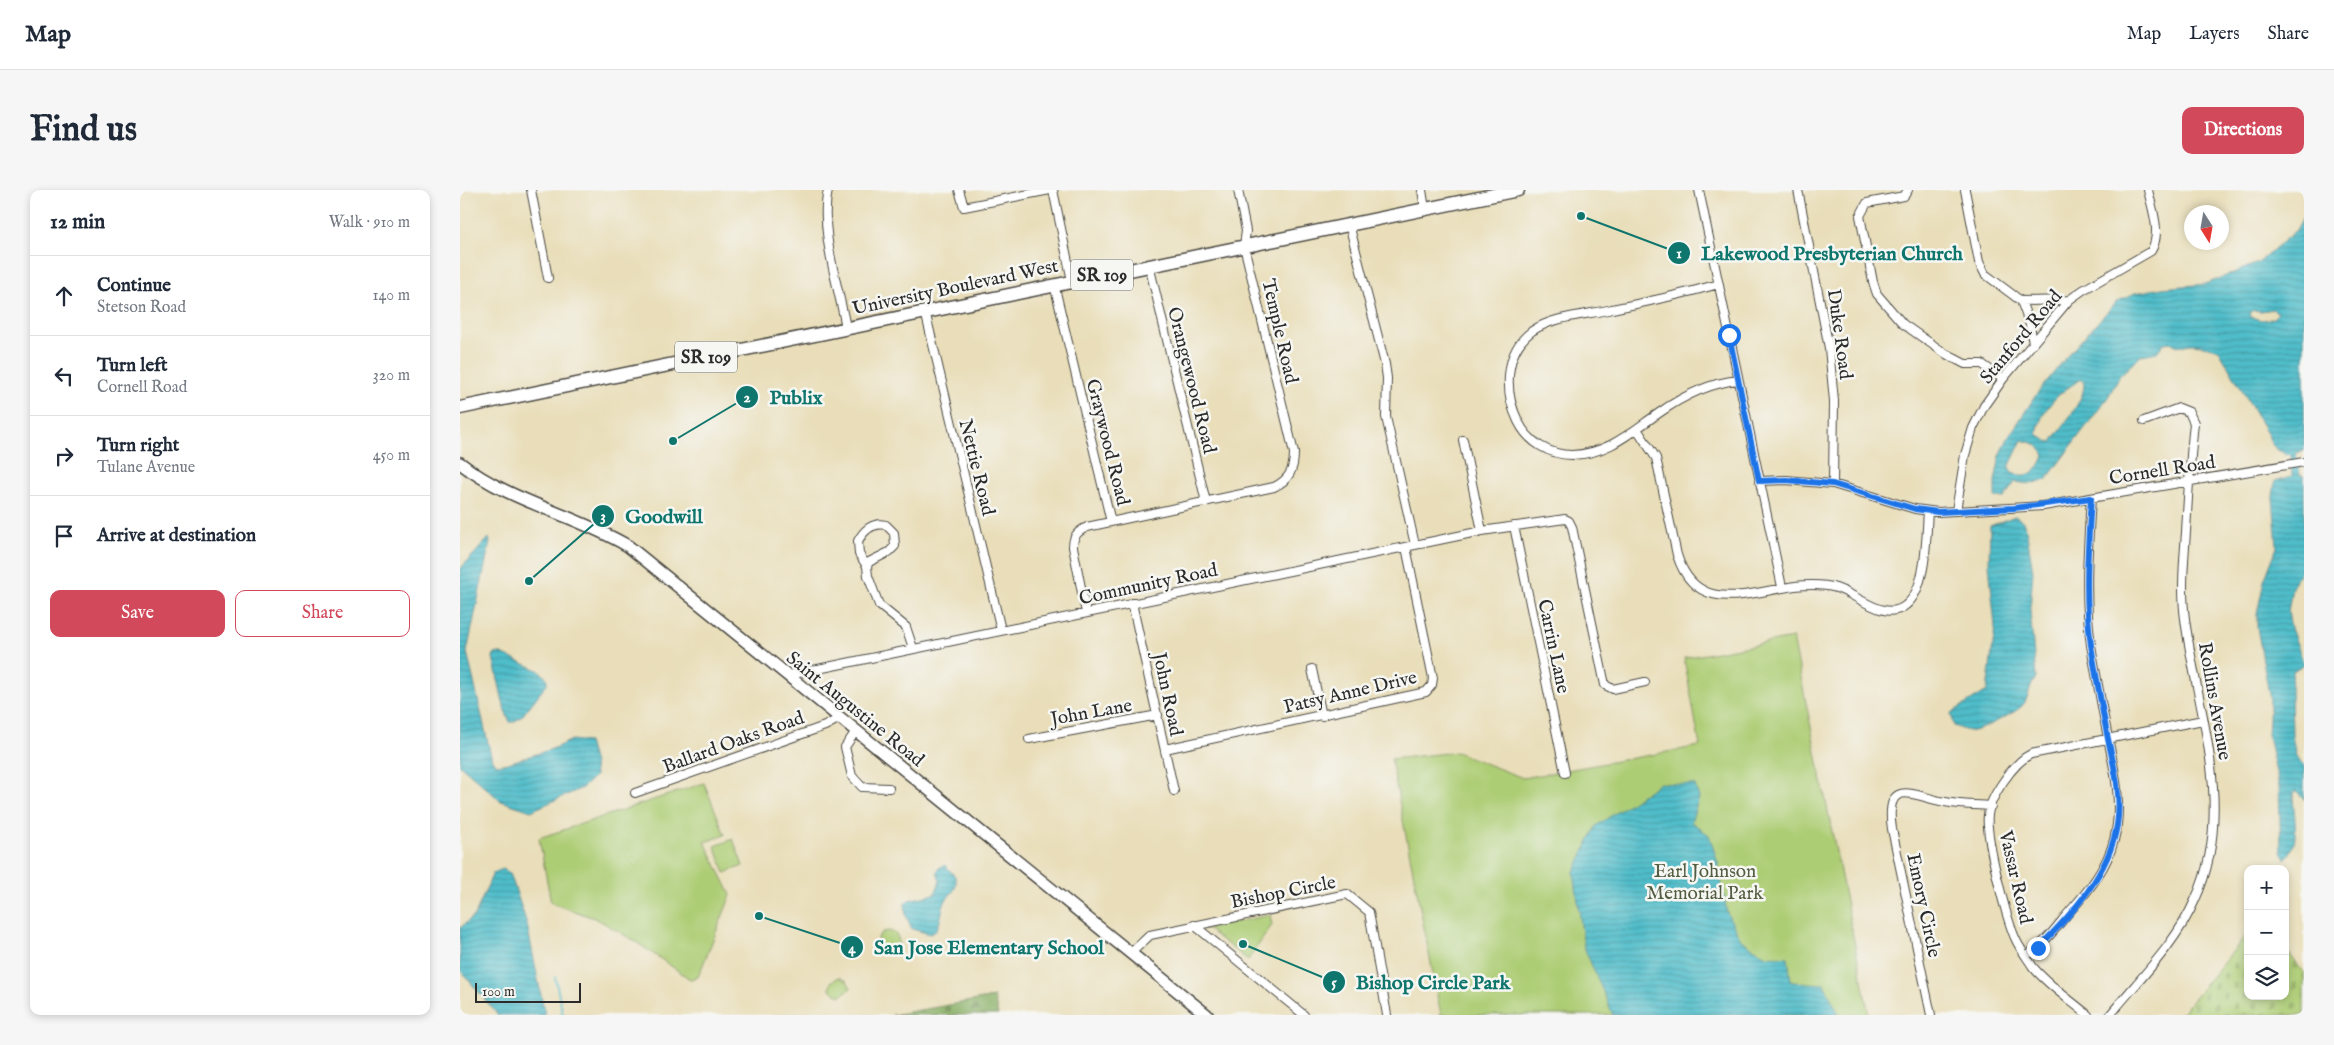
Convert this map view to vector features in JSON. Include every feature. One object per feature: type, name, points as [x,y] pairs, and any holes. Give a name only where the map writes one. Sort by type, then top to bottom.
[{"type":"main road","name":"University Boulevard West","points":[[460,408],[1054,284],[1518,190]]},
{"type":"main road","name":"Saint Augustine Road","points":[[460,463],[493,485],[592,527],[628,546],[1207,1015]]},
{"type":"street","points":[[531,190],[548,278]]},
{"type":"street","points":[[828,190],[826,203],[827,230],[846,328]]},
{"type":"street","points":[[959,190],[964,207],[1052,190],[1072,281]]},
{"type":"street","name":"Temple Road","points":[[1206,502],[1274,487],[1287,478],[1294,463],[1294,453],[1244,246],[1246,231],[1238,190]]},
{"type":"street","points":[[1422,190],[1425,209]]},
{"type":"street","points":[[1699,190],[1782,587]]},
{"type":"street","name":"Duke Road","points":[[1798,190],[1830,348],[1834,420],[1833,484]]},
{"type":"street","points":[[1908,190],[1904,196],[1866,203],[1860,216],[1872,280],[1877,294],[1903,324],[1946,354],[1965,364],[1982,364],[2003,380]]},
{"type":"street","points":[[1964,190],[1982,268],[1990,279],[2021,301],[2030,325],[2033,344]]},
{"type":"street","name":"Stanford Road","points":[[1956,511],[1965,455],[1973,428],[1984,406],[2003,380],[2069,300],[2151,251],[2156,239],[2156,232],[2148,190]]},
{"type":"street","points":[[1350,224],[1385,364],[1387,378],[1386,417],[1415,545]]},
{"type":"street","name":"Orangewood Road","points":[[1149,265],[1206,502]]},
{"type":"street","name":"Graywood Road","points":[[1054,284],[1111,522],[1079,531],[1073,541],[1086,613]]},
{"type":"street","points":[[1719,284],[1668,298],[1556,321],[1533,331],[1517,348],[1510,366],[1509,375],[1515,414],[1530,438],[1548,450],[1573,455],[1592,452],[1616,444],[1678,400],[1716,384],[1738,380]]},
{"type":"street","points":[[2021,301],[2069,300]]},
{"type":"street","name":"Nettie Road","points":[[926,311],[1001,630]]},
{"type":"street","name":"Rollins Avenue","points":[[2110,1015],[2176,936],[2196,900],[2210,856],[2215,804],[2203,720],[2184,618],[2183,583],[2194,423],[2192,416],[2179,408],[2144,421]]},
{"type":"street","points":[[1638,429],[1656,458],[1682,570],[1689,580],[1708,594],[1721,597],[1806,584],[1826,585],[1840,589],[1880,609],[1892,610],[1905,606],[1916,593],[1921,580],[1928,511]]},
{"type":"street","points":[[1463,440],[1482,530]]},
{"type":"street","name":"Cornell Road","points":[[1759,481],[1786,480],[1833,484],[1928,511],[1956,511],[2033,506],[2091,498],[2302,462]]},
{"type":"street","points":[[2026,956],[2047,939],[2088,892],[2111,849],[2118,824],[2114,769],[2093,659],[2087,607],[2091,498]]},
{"type":"street","points":[[1111,522],[1206,502]]},
{"type":"street","name":"Community Road","points":[[789,675],[1482,530],[1565,519],[1569,520],[1576,545],[1605,685],[1613,689],[1645,682]]},
{"type":"street","points":[[867,566],[869,562],[889,552],[895,546],[894,533],[886,525],[876,525],[868,528],[858,542],[859,554],[867,566],[870,586],[879,605],[906,626],[914,648]]},
{"type":"street","name":"Carrin Lane","points":[[1514,526],[1564,772]]},
{"type":"street","name":"Patsy Anne Drive","points":[[1165,749],[1421,695],[1426,692],[1432,685],[1429,655],[1406,547]]},
{"type":"street","name":"John Road","points":[[1132,603],[1174,791]]},
{"type":"street","points":[[1312,670],[1322,716]]},
{"type":"street","name":"John Lane","points":[[1029,739],[1158,715]]},
{"type":"street","name":"Ballard Oaks Road","points":[[635,793],[825,726],[840,718]]},
{"type":"street","points":[[1991,806],[2010,772],[2025,757],[2037,752],[2203,720]]},
{"type":"street","points":[[856,731],[845,748],[852,776],[862,787],[889,788]]},
{"type":"street","name":"Emory Circle","points":[[1931,1015],[1892,828],[1890,812],[1892,802],[1900,794],[1912,793],[1944,802],[1991,806]]},
{"type":"street","name":"Vassar Road","points":[[1991,806],[1988,815],[1989,835],[2005,909],[2017,942],[2034,968],[2088,1015]]},
{"type":"street","name":"Bishop Circle","points":[[1131,954],[1150,935],[1347,894],[1369,912],[1387,1015]]},
{"type":"street","points":[[1194,925],[1304,1015]]},
{"type":"green space","name":"Earl Johnson Memorial Park","points":[[1793,638],[1869,1015],[1441,1015],[1391,759],[1456,752],[1523,778],[1700,746],[1684,658]]},
{"type":"green space","points":[[704,783],[725,835],[705,842],[731,895],[698,977],[690,979],[633,940],[597,919],[551,903],[539,838]]},
{"type":"green space","points":[[733,839],[743,866],[725,873],[715,846]]},
{"type":"green space","points":[[1270,915],[1272,925],[1248,960],[1206,928]]},
{"type":"green space","points":[[888,931],[898,938],[899,942],[892,952],[888,953],[878,946],[877,942],[884,932]]},
{"type":"green space","points":[[2244,938],[2244,1000],[2289,1000],[2289,953],[2304,973],[2304,1015],[2180,1015]]},
{"type":"green space","points":[[839,977],[847,981],[851,988],[840,996],[830,989],[831,982]]},
{"type":"green space","points":[[994,997],[998,1015],[892,1015]]},
{"type":"water","points":[[2304,215],[2304,451],[2296,453],[2300,475],[2304,476],[2304,566],[2292,587],[2288,612],[2291,628],[2304,664],[2293,671],[2291,688],[2292,735],[2296,756],[2304,766],[2304,800],[2296,790],[2293,796],[2295,838],[2290,853],[2285,859],[2281,852],[2279,786],[2268,736],[2270,700],[2257,627],[2257,614],[2264,581],[2277,547],[2273,497],[2275,481],[2292,476],[2291,455],[2279,451],[2274,446],[2219,350],[2194,344],[2177,346],[2171,342],[2164,343],[2157,352],[2142,355],[2120,375],[2108,397],[2046,480],[2030,484],[2015,482],[2004,498],[1995,497],[1995,481],[2000,456],[2008,438],[2036,395],[2067,356],[2116,302],[2135,293],[2162,288],[2206,284],[2258,263],[2296,230]],"holes":[[[2273,309],[2278,313],[2272,319],[2261,320],[2251,317],[2250,313],[2253,310]],[[2082,379],[2084,385],[2083,393],[2074,410],[2052,442],[2047,441],[2037,434],[2039,425],[2047,408],[2066,389]],[[2022,440],[2030,442],[2041,449],[2044,456],[2042,462],[2032,473],[2018,475],[2012,473],[2009,467]]]},
{"type":"water","points":[[2015,516],[2025,523],[2033,571],[2030,610],[2036,678],[2022,706],[1984,727],[1969,731],[1954,726],[1951,713],[1987,691],[1995,627],[1989,564],[1990,526]]},
{"type":"water","points":[[489,538],[490,542],[467,652],[492,760],[496,765],[508,763],[552,749],[572,740],[588,742],[594,763],[595,776],[582,788],[531,811],[501,801],[460,765],[460,569]]},
{"type":"water","points":[[499,653],[538,670],[547,678],[547,684],[522,716],[514,722],[510,722],[505,711],[493,657],[494,654]]},
{"type":"water","points":[[1660,783],[1695,785],[1699,798],[1691,822],[1709,835],[1718,863],[1727,913],[1741,940],[1766,956],[1788,957],[1791,982],[1824,984],[1839,1015],[1613,1015],[1584,947],[1574,872],[1596,826]]},
{"type":"water","points":[[946,865],[955,877],[956,885],[943,906],[937,929],[930,934],[912,929],[906,916],[905,903],[909,900],[935,894],[940,881],[937,872],[939,868]]},
{"type":"water","points":[[503,869],[510,873],[527,924],[545,1015],[498,1015],[460,970],[460,928],[475,915],[493,873]]},
{"type":"waterway","points":[[555,977],[563,1015]]},
{"type":"place","name":"Lakewood Presbyterian Church","points":[[1581,216]]},
{"type":"place","name":"Publix","points":[[673,441]]},
{"type":"place","name":"Goodwill","points":[[529,581]]},
{"type":"place","name":"San Jose Elementary School","points":[[759,916]]},
{"type":"place","name":"Bishop Circle Park","points":[[1243,944]]},
{"type":"route","points":[[1729,335],[1759,481],[1803,480],[1833,484],[1850,487],[1915,509],[1938,512],[2043,506],[2091,498],[2087,577],[2088,624],[2117,786],[2118,824],[2106,862],[2088,892],[2038,948]]}]
